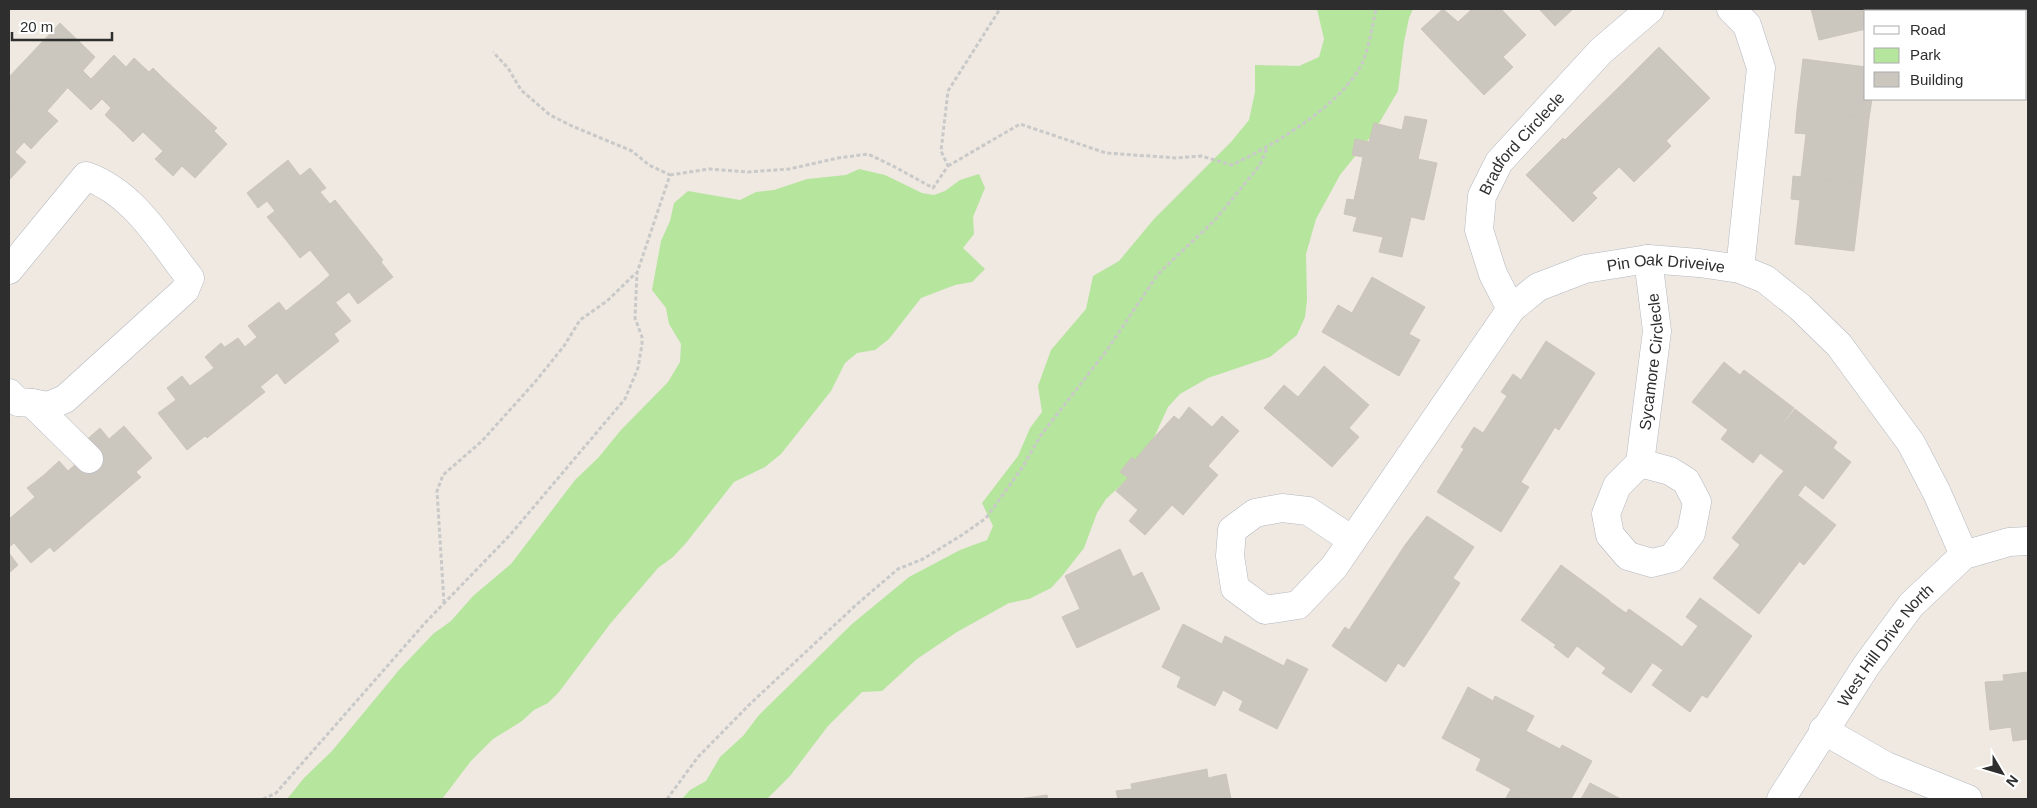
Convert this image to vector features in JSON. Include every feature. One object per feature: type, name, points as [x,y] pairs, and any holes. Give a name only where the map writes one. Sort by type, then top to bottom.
[{"type":"street","name":"Bradford Circlecle","points":[[1511,310],[1493,274],[1479,230],[1482,196],[1499,162],[1601,51],[1650,9]]},
{"type":"street","points":[[1731,9],[1746,25],[1761,68],[1740,269]]},
{"type":"street","points":[[9,270],[86,176],[101,182],[131,203],[190,278],[185,290],[65,399],[48,406],[20,398]]},
{"type":"street","name":"Pin Oak Driveive","points":[[1352,540],[1308,511],[1282,508],[1255,513],[1232,530],[1230,556],[1235,588],[1266,610],[1298,605],[1334,567],[1511,310],[1538,287],[1585,269],[1648,259],[1699,263],[1740,269],[1765,280],[1800,308],[1840,345],[1911,443],[1937,493],[1964,555]]},
{"type":"street","name":"Sycamore Circlecle","points":[[1640,463],[1657,331],[1648,259]]},
{"type":"street","points":[[20,398],[89,459]]},
{"type":"street","name":"West Hill Drive North","points":[[1781,799],[1866,666],[1911,605],[1964,555],[2009,542],[2028,541]]},
{"type":"street","points":[[1824,730],[1886,766],[1968,799]]},
{"type":"path","points":[[948,166],[941,151],[948,91],[1000,9]]},
{"type":"path","points":[[493,52],[508,68],[521,90],[550,115],[632,151],[650,165],[670,175],[708,169],[748,172],[790,169],[838,158],[868,154],[895,166],[933,188],[948,166],[1020,124],[1106,153],[1177,158],[1201,156],[1232,165],[1267,148],[1317,113],[1346,87],[1359,70],[1370,38],[1376,9]]},
{"type":"path","points":[[667,799],[698,758],[750,704],[856,605],[898,569],[923,559],[986,518],[1022,468],[1041,435],[1107,350],[1158,274],[1215,220],[1260,165],[1267,148]]},
{"type":"path","points":[[263,799],[276,792],[444,603],[510,535],[625,399],[638,368],[642,344],[642,337],[635,318],[636,272],[670,175]]},
{"type":"path","points":[[444,603],[437,492],[444,474],[482,441],[535,382],[564,346],[580,320],[607,301],[636,272]]},
{"type":"green space","points":[[1317,9],[1413,9],[1404,42],[1398,91],[1372,135],[1340,175],[1316,219],[1306,254],[1307,300],[1305,317],[1297,335],[1270,357],[1208,378],[1180,394],[1168,407],[1140,468],[1106,499],[1097,513],[1084,548],[1051,588],[1029,599],[1009,603],[957,632],[917,659],[882,691],[862,692],[828,726],[790,776],[767,799],[682,799],[690,790],[706,781],[720,757],[743,736],[759,715],[852,624],[909,577],[960,550],[987,540],[993,526],[982,503],[1018,456],[1030,428],[1042,412],[1038,386],[1051,350],[1086,309],[1093,276],[1119,261],[1154,219],[1231,142],[1249,120],[1255,92],[1255,65],[1299,66],[1319,57],[1324,39]]},
{"type":"green space","points":[[859,169],[885,175],[922,193],[934,195],[945,191],[960,180],[979,174],[985,188],[973,217],[974,234],[963,248],[985,269],[972,282],[955,285],[921,298],[889,339],[875,350],[857,353],[845,363],[831,391],[781,454],[765,467],[734,482],[686,543],[673,557],[658,568],[610,624],[559,692],[548,703],[534,710],[522,721],[493,739],[471,761],[442,799],[287,799],[304,778],[332,751],[399,670],[433,634],[451,621],[473,596],[511,564],[575,480],[598,458],[621,430],[668,382],[680,362],[681,344],[669,324],[666,308],[652,290],[661,241],[670,221],[674,203],[688,191],[740,200],[756,192],[774,190],[807,179],[846,175]]},
{"type":"building","points":[[1443,9],[1458,22],[1472,9],[1501,9],[1526,35],[1503,57],[1513,67],[1484,95],[1421,29]]},
{"type":"building","points":[[1539,9],[1573,9],[1555,26]]},
{"type":"building","points":[[1811,9],[1871,9],[1864,10],[1864,29],[1819,40]]},
{"type":"building","points":[[60,23],[95,57],[47,111],[58,121],[43,136],[9,106],[9,77]]},
{"type":"building","points":[[1659,47],[1710,98],[1666,141],[1618,88]]},
{"type":"building","points":[[114,55],[126,67],[134,58],[149,72],[153,68],[164,79],[119,128],[105,115],[111,108],[102,99],[91,110],[68,88],[83,71],[91,79]]},
{"type":"building","points":[[1803,59],[1864,67],[1864,100],[1872,100],[1869,118],[1797,110]]},
{"type":"building","points":[[164,79],[217,128],[214,131],[227,144],[195,178],[182,166],[173,176],[155,159],[163,151],[143,132],[133,142],[119,128]]},
{"type":"building","points":[[1618,88],[1671,146],[1634,182],[1579,126]]},
{"type":"building","points":[[9,106],[43,136],[31,149],[24,142],[15,152],[26,162],[9,180]]},
{"type":"building","points":[[1797,110],[1869,118],[1862,184],[1801,177],[1806,134],[1795,133]]},
{"type":"building","points":[[1405,116],[1427,120],[1418,159],[1437,163],[1431,190],[1359,177],[1363,157],[1352,155],[1355,139],[1369,142],[1374,123],[1402,130]]},
{"type":"building","points":[[1579,126],[1619,167],[1592,193],[1597,198],[1573,222],[1526,175],[1563,138],[1565,140]]},
{"type":"building","points":[[288,160],[300,176],[310,168],[326,188],[320,192],[330,204],[286,240],[267,217],[275,211],[267,201],[258,208],[247,193]]},
{"type":"building","points":[[1793,176],[1862,184],[1854,251],[1795,244],[1800,200],[1791,199]]},
{"type":"building","points":[[1359,177],[1431,190],[1424,220],[1411,217],[1402,257],[1379,252],[1383,237],[1353,231],[1357,217],[1344,214],[1347,199],[1354,200]]},
{"type":"building","points":[[335,200],[383,260],[381,262],[393,277],[358,304],[349,292],[336,302],[320,284],[330,275],[310,250],[300,258],[286,240]]},
{"type":"building","points":[[1372,277],[1425,307],[1409,334],[1420,340],[1399,376],[1322,332],[1338,305],[1352,313]]},
{"type":"building","points":[[320,284],[351,321],[334,334],[339,341],[285,384],[277,373],[260,387],[225,347],[238,338],[245,347],[257,337],[248,326],[279,302],[286,311]]},
{"type":"building","points":[[1546,341],[1595,373],[1559,430],[1501,392],[1513,374],[1521,380]]},
{"type":"building","points":[[221,343],[265,392],[207,438],[205,436],[187,450],[158,413],[176,400],[167,388],[182,376],[190,386],[214,368],[205,357]]},
{"type":"building","points":[[1724,362],[1740,375],[1744,370],[1794,408],[1753,463],[1721,439],[1728,430],[1692,402]]},
{"type":"building","points":[[1324,366],[1369,405],[1349,428],[1359,437],[1332,467],[1264,408],[1284,385],[1298,397]]},
{"type":"building","points":[[1507,396],[1555,427],[1521,482],[1461,447],[1474,427],[1483,433]]},
{"type":"building","points":[[1189,407],[1212,427],[1222,416],[1239,431],[1208,466],[1218,475],[1202,493],[1149,443],[1174,416],[1179,420]]},
{"type":"building","points":[[1795,409],[1837,442],[1833,448],[1851,462],[1823,499],[1805,485],[1798,495],[1777,479],[1784,471],[1760,453]]},
{"type":"building","points":[[124,426],[152,458],[136,472],[141,477],[85,525],[44,475],[59,461],[68,471],[91,451],[84,442],[100,428],[109,439]]},
{"type":"building","points":[[1149,443],[1202,493],[1183,515],[1172,505],[1145,535],[1129,521],[1138,510],[1116,491],[1128,478],[1120,472],[1132,457],[1135,460]]},
{"type":"building","points":[[1464,449],[1529,487],[1501,532],[1437,492]]},
{"type":"building","points":[[44,475],[85,525],[54,552],[50,547],[31,563],[14,543],[9,547],[9,519],[35,497],[27,488]]},
{"type":"building","points":[[1777,479],[1836,525],[1804,565],[1746,520]]},
{"type":"building","points":[[1427,516],[1474,547],[1453,578],[1405,545]]},
{"type":"building","points":[[1746,520],[1799,562],[1759,614],[1713,578],[1740,545],[1732,538]]},
{"type":"building","points":[[1405,545],[1460,583],[1423,639],[1367,603]]},
{"type":"building","points":[[1120,549],[1133,577],[1142,572],[1160,609],[1077,648],[1062,617],[1080,609],[1065,576]]},
{"type":"building","points":[[9,553],[18,565],[9,573]]},
{"type":"building","points":[[1561,565],[1610,601],[1568,658],[1554,647],[1556,645],[1521,620]]},
{"type":"building","points":[[1700,598],[1752,636],[1707,698],[1702,695],[1690,712],[1652,685],[1663,670],[1653,663],[1670,638],[1682,647],[1698,626],[1686,617]]},
{"type":"building","points":[[1609,601],[1626,613],[1629,609],[1670,638],[1631,693],[1602,673],[1606,668],[1577,646]]},
{"type":"building","points":[[1367,603],[1423,639],[1404,667],[1398,663],[1386,682],[1332,646],[1345,627],[1349,630]]},
{"type":"building","points":[[1183,624],[1222,644],[1225,636],[1245,646],[1215,706],[1177,687],[1181,677],[1162,667]]},
{"type":"building","points":[[1245,646],[1284,666],[1287,659],[1308,669],[1277,729],[1239,710],[1243,701],[1223,690]]},
{"type":"building","points":[[2028,672],[2028,739],[2013,741],[2011,727],[1990,730],[1985,682],[2004,681],[2003,675]]},
{"type":"building","points":[[1468,687],[1493,701],[1495,696],[1534,716],[1526,731],[1539,738],[1511,789],[1476,770],[1481,759],[1442,738]]},
{"type":"building","points":[[1539,738],[1560,749],[1562,745],[1592,761],[1571,799],[1506,798]]},
{"type":"building","points":[[1207,769],[1208,778],[1226,774],[1231,799],[1118,799],[1116,791],[1132,789],[1131,784]]},
{"type":"building","points":[[1590,783],[1621,799],[1581,799]]},
{"type":"building","points":[[1047,795],[1048,799],[1019,799]]}]
